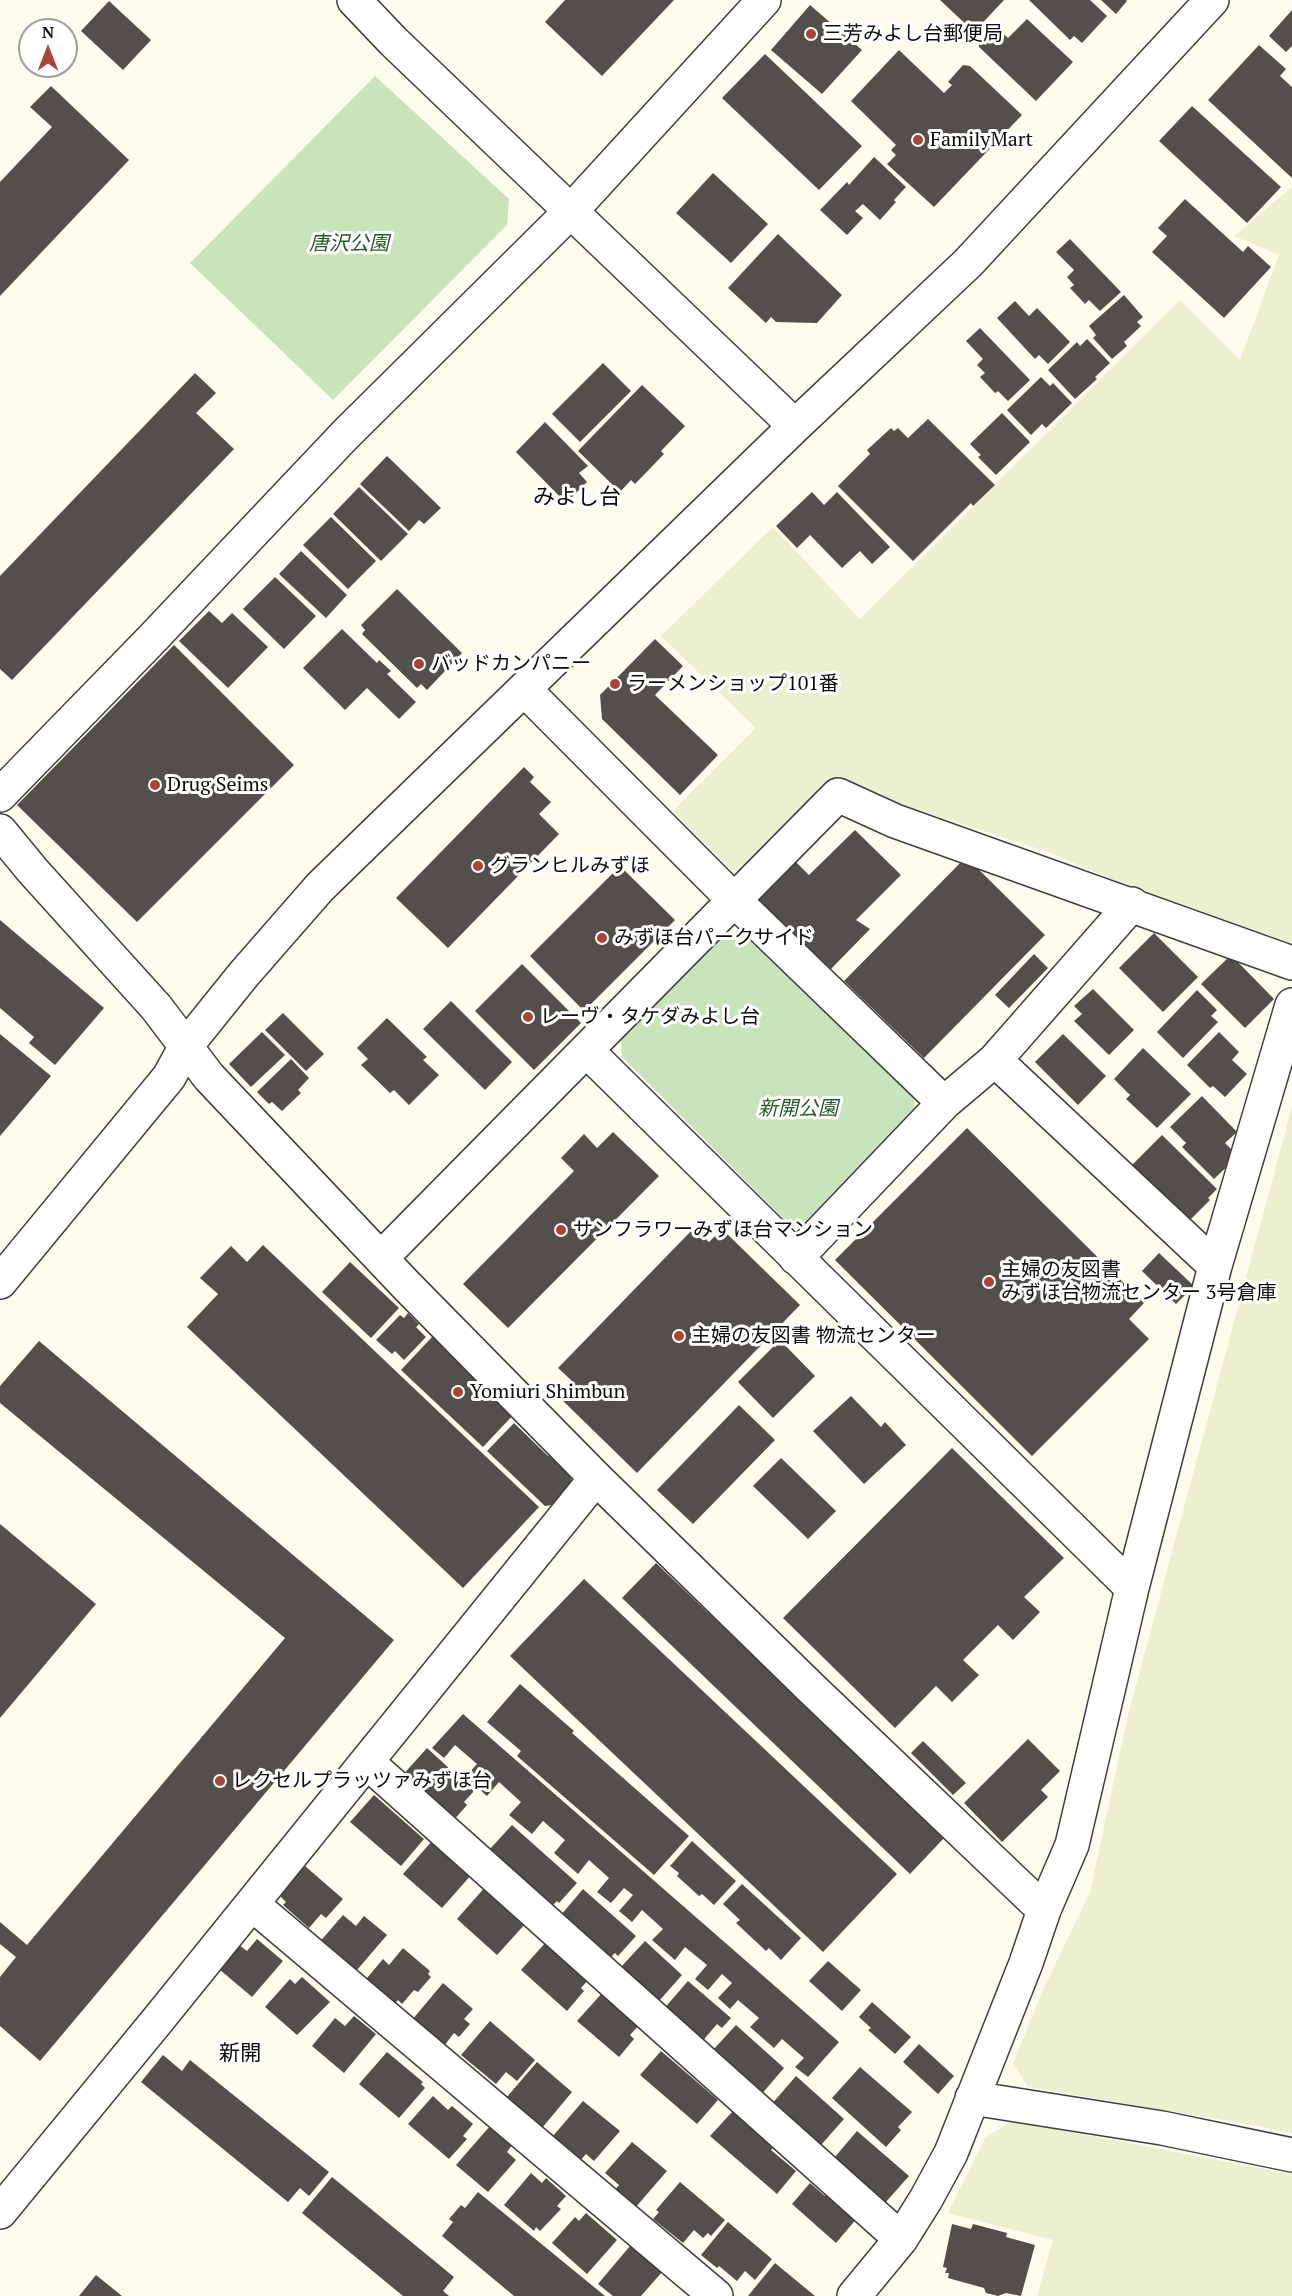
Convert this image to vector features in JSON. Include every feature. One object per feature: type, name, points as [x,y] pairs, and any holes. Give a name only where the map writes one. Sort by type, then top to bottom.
[{"type":"street","points":[[354,0],[393,42],[795,426]]},
{"type":"street","points":[[0,795],[152,639],[345,435],[571,211],[764,0]]},
{"type":"street","points":[[0,1282],[169,1077],[186,1046],[244,974],[320,887],[795,426],[968,263],[1212,0]]},
{"type":"street","points":[[524,689],[734,900],[944,1103]]},
{"type":"street","points":[[381,1258],[838,795],[895,821],[1292,963]]},
{"type":"street","points":[[0,831],[33,872],[156,1007],[222,1091],[381,1258],[596,1478],[1044,1910]]},
{"type":"street","points":[[796,1258],[944,1103],[995,1060],[1132,904]]},
{"type":"street","points":[[854,2296],[902,2239],[951,2153],[1044,1910],[1072,1845],[1132,1588],[1215,1266],[1292,1005]]},
{"type":"street","points":[[587,1051],[1132,1588]]},
{"type":"street","points":[[995,1060],[1215,1266]]},
{"type":"street","points":[[0,2212],[596,1478]]},
{"type":"street","points":[[367,1762],[902,2239]]},
{"type":"street","points":[[252,1904],[716,2296]]},
{"type":"street","points":[[972,2098],[1162,2128],[1292,2156]]},
{"type":"green space","name":"唐沢公園","points":[[375,76],[509,199],[507,225],[333,400],[190,263]]},
{"type":"green space","points":[[1292,187],[1292,956],[1048,852],[833,782],[741,870],[731,870],[673,811],[756,728],[661,636],[773,527],[860,619],[1180,300],[1240,360],[1279,255],[1234,236]]},
{"type":"green space","name":"新開公園","points":[[724,934],[747,936],[914,1097],[915,1116],[809,1225],[790,1225],[622,1057],[621,1039]]},
{"type":"green space","points":[[1292,1107],[1292,2134],[1259,2126],[1028,2087],[1013,2063],[1043,1990],[1090,1892],[1128,1715]]},
{"type":"green space","points":[[1012,2121],[1292,2174],[1292,2296],[1037,2296],[1053,2240],[948,2213],[985,2138]]},
{"type":"building","points":[[565,0],[674,0],[602,76],[545,22]]},
{"type":"building","points":[[940,0],[1004,0],[974,32]]},
{"type":"building","points":[[1029,0],[1090,0],[1107,16],[1082,43],[1074,36],[1070,40]]},
{"type":"building","points":[[1101,0],[1126,0],[1127,1],[1116,14]]},
{"type":"building","points":[[109,1],[151,40],[123,70],[81,31]]},
{"type":"building","points":[[810,5],[862,50],[822,94],[771,50]]},
{"type":"building","points":[[1292,10],[1292,46],[1286,52],[1269,36]]},
{"type":"building","points":[[1027,19],[1073,62],[1036,101],[979,47],[979,42],[992,28],[997,28],[1008,38]]},
{"type":"building","points":[[1259,45],[1286,69],[1280,76],[1292,87],[1292,178],[1208,100]]},
{"type":"building","points":[[899,50],[944,93],[952,85],[948,82],[963,65],[970,66],[1022,115],[934,207],[887,164],[896,155],[891,150],[896,145],[851,101]]},
{"type":"building","points":[[765,54],[862,146],[819,190],[722,98]]},
{"type":"building","points":[[51,86],[129,160],[0,296],[0,182],[52,127],[30,107]]},
{"type":"building","points":[[1192,106],[1281,187],[1247,223],[1159,141]]},
{"type":"building","points":[[874,157],[906,187],[880,220],[863,204],[855,211],[863,218],[847,235],[820,210],[847,182],[849,185]]},
{"type":"building","points":[[713,173],[768,224],[731,263],[676,213]]},
{"type":"building","points":[[1185,199],[1243,252],[1248,246],[1271,267],[1224,318],[1152,252],[1167,236],[1158,228]]},
{"type":"building","points":[[778,234],[842,295],[817,323],[776,322],[771,317],[766,323],[728,288]]},
{"type":"building","points":[[1070,239],[1121,292],[1100,311],[1089,300],[1085,304],[1070,288],[1074,285],[1067,277],[1074,270],[1056,252]]},
{"type":"building","points":[[1124,295],[1143,317],[1137,322],[1141,326],[1124,342],[1127,346],[1112,359],[1093,338],[1096,335],[1089,326]]},
{"type":"building","points":[[1015,301],[1029,316],[1037,308],[1070,342],[1048,364],[1039,355],[1035,359],[997,318]]},
{"type":"building","points":[[980,328],[1030,380],[1008,401],[998,391],[995,393],[980,377],[985,373],[977,365],[983,359],[966,341]]},
{"type":"building","points":[[1087,339],[1110,363],[1095,377],[1097,379],[1075,399],[1048,370],[1077,342],[1080,346]]},
{"type":"building","points":[[603,363],[631,391],[580,442],[552,414]]},
{"type":"building","points":[[195,373],[216,393],[196,413],[234,449],[12,680],[0,669],[0,576]]},
{"type":"building","points":[[1041,377],[1050,386],[1053,383],[1072,403],[1046,428],[1042,424],[1031,435],[1007,410]]},
{"type":"building","points":[[642,385],[685,426],[661,451],[664,454],[635,484],[631,480],[620,492],[578,451]]},
{"type":"building","points":[[1002,413],[1030,442],[996,475],[978,457],[981,455],[970,444]]},
{"type":"building","points":[[928,419],[995,485],[973,506],[971,503],[913,561],[838,486],[870,454],[867,450],[891,428],[894,431],[898,428],[908,438]]},
{"type":"building","points":[[545,422],[588,466],[579,473],[587,482],[566,503],[516,452]]},
{"type":"building","points":[[387,456],[441,508],[424,524],[419,520],[409,531],[360,484]]},
{"type":"building","points":[[359,487],[408,534],[381,561],[333,514]]},
{"type":"building","points":[[812,492],[824,505],[837,492],[890,547],[872,564],[860,551],[842,568],[810,535],[797,548],[776,526]]},
{"type":"building","points":[[331,517],[376,561],[348,589],[303,545]]},
{"type":"building","points":[[301,551],[347,595],[326,618],[279,574]]},
{"type":"building","points":[[275,577],[316,616],[284,649],[243,609]]},
{"type":"building","points":[[397,589],[462,653],[427,690],[421,684],[417,688],[362,634],[365,630],[361,625]]},
{"type":"building","points":[[209,611],[222,623],[232,613],[268,647],[228,688],[179,641]]},
{"type":"building","points":[[342,629],[377,663],[379,660],[391,671],[387,674],[416,702],[399,719],[367,688],[345,710],[303,668]]},
{"type":"building","points":[[655,639],[683,666],[655,695],[718,755],[680,795],[602,719],[600,695]]},
{"type":"building","name":"Drug Seims","points":[[174,645],[294,765],[137,922],[17,805]]},
{"type":"building","name":"グランヒルみずほ","points":[[524,767],[534,777],[530,782],[551,802],[539,814],[559,834],[448,948],[396,898]]},
{"type":"building","points":[[855,830],[901,875],[856,920],[870,929],[829,971],[754,900],[794,860],[809,875]]},
{"type":"building","points":[[966,857],[1045,935],[924,1058],[844,981]]},
{"type":"building","name":"みずほ台パークサイド","points":[[620,866],[675,920],[584,1011],[530,956]]},
{"type":"building","points":[[0,920],[104,1008],[55,1065],[29,1043],[34,1037],[0,1008]]},
{"type":"building","points":[[1154,933],[1198,977],[1163,1012],[1119,968]]},
{"type":"building","points":[[1034,954],[1048,968],[1009,1008],[995,995]]},
{"type":"building","points":[[1231,955],[1274,999],[1245,1028],[1201,984]]},
{"type":"building","name":"レーヴ・タケダみよし台","points":[[522,964],[581,1023],[534,1070],[475,1011]]},
{"type":"building","points":[[1093,989],[1134,1030],[1109,1055],[1074,1021],[1082,1014],[1074,1006]]},
{"type":"building","points":[[1197,990],[1217,1010],[1211,1016],[1218,1022],[1183,1058],[1157,1032]]},
{"type":"building","points":[[451,1001],[512,1062],[485,1090],[423,1029]]},
{"type":"building","points":[[283,1013],[324,1054],[306,1071],[265,1030]]},
{"type":"building","points":[[387,1018],[427,1057],[423,1060],[439,1075],[409,1105],[394,1090],[390,1093],[361,1065],[368,1059],[357,1048]]},
{"type":"building","points":[[262,1032],[285,1055],[251,1087],[229,1064]]},
{"type":"building","points":[[1219,1032],[1239,1052],[1232,1060],[1247,1074],[1225,1097],[1213,1086],[1210,1088],[1187,1065]]},
{"type":"building","points":[[0,1034],[51,1076],[0,1136]]},
{"type":"building","points":[[1063,1034],[1106,1076],[1078,1105],[1035,1062]]},
{"type":"building","points":[[1143,1048],[1191,1094],[1157,1128],[1126,1099],[1130,1095],[1114,1079]]},
{"type":"building","points":[[291,1059],[309,1078],[298,1090],[301,1093],[282,1111],[272,1102],[269,1104],[257,1092]]},
{"type":"building","points":[[1202,1096],[1237,1132],[1225,1143],[1233,1151],[1229,1156],[1233,1161],[1214,1179],[1182,1147],[1186,1143],[1170,1127]]},
{"type":"building","name":"主婦の友図書 みずほ台物流センター 3号倉庫","points":[[967,1128],[1144,1303],[1129,1319],[1149,1339],[1032,1456],[835,1260]]},
{"type":"building","name":"サンフラワーみずほ台マンション","points":[[613,1132],[659,1176],[508,1328],[463,1284],[574,1171],[561,1158],[584,1134],[597,1148]]},
{"type":"building","points":[[1162,1135],[1217,1189],[1208,1198],[1210,1200],[1189,1221],[1132,1165]]},
{"type":"building","name":"主婦の友図書 物流センター","points":[[694,1228],[709,1242],[722,1229],[800,1305],[637,1473],[558,1396],[572,1381],[558,1368]]},
{"type":"building","points":[[263,1245],[539,1507],[463,1588],[187,1327],[218,1294],[200,1278],[231,1246],[247,1262]]},
{"type":"building","points":[[1159,1253],[1194,1286],[1176,1304],[1142,1271]]},
{"type":"building","points":[[350,1262],[399,1308],[371,1338],[322,1292]]},
{"type":"building","points":[[408,1313],[419,1324],[416,1327],[426,1337],[404,1360],[395,1351],[392,1354],[376,1340],[400,1315],[404,1318]]},
{"type":"building","name":"Yomiuri Shimbun","points":[[433,1336],[515,1413],[483,1447],[401,1370]]},
{"type":"building","points":[[780,1340],[815,1376],[773,1418],[738,1382]]},
{"type":"building","name":"レクセルプラッツァみずほ台","points":[[39,1341],[394,1640],[40,2061],[0,2026],[0,1977],[16,1957],[0,1944],[0,1922],[27,1945],[285,1638],[0,1403],[0,1386]]},
{"type":"building","points":[[851,1396],[881,1427],[885,1422],[906,1445],[864,1484],[813,1431]]},
{"type":"building","points":[[739,1405],[775,1440],[693,1524],[657,1490]]},
{"type":"building","points":[[514,1423],[548,1456],[552,1452],[572,1471],[571,1486],[552,1505],[545,1506],[487,1451]]},
{"type":"building","points":[[952,1448],[1064,1558],[1024,1597],[1040,1612],[1013,1640],[998,1625],[963,1660],[979,1675],[952,1702],[936,1686],[895,1728],[783,1618]]},
{"type":"building","points":[[781,1458],[836,1511],[808,1539],[753,1486]]},
{"type":"building","points":[[0,1524],[96,1604],[0,1718]]},
{"type":"building","points":[[656,1563],[944,1838],[910,1874],[622,1598]]},
{"type":"building","points":[[584,1579],[897,1874],[823,1952],[510,1656]]},
{"type":"building","points":[[520,1684],[689,1836],[654,1875],[517,1756],[521,1751],[487,1722]]},
{"type":"building","points":[[463,1714],[839,2042],[808,2077],[795,2067],[804,2058],[782,2039],[774,2048],[750,2027],[759,2018],[738,2000],[730,2009],[718,1998],[732,1983],[722,1974],[708,1990],[695,1979],[707,1965],[685,1947],[675,1960],[652,1940],[663,1929],[642,1910],[632,1922],[619,1911],[633,1895],[624,1888],[611,1903],[597,1892],[609,1878],[589,1860],[578,1874],[554,1853],[565,1840],[543,1821],[532,1834],[509,1815],[521,1802],[499,1782],[487,1796],[465,1777],[477,1764],[455,1745],[444,1758],[432,1748]]},
{"type":"building","points":[[1028,1739],[1060,1771],[1041,1790],[1048,1797],[1002,1842],[964,1803]]},
{"type":"building","points":[[923,1741],[966,1783],[953,1795],[911,1753]]},
{"type":"building","points":[[427,1748],[474,1791],[464,1802],[467,1805],[452,1822],[401,1777]]},
{"type":"building","points":[[374,1795],[424,1839],[401,1866],[350,1822]]},
{"type":"building","points":[[512,1825],[577,1883],[559,1903],[557,1901],[551,1907],[489,1850]]},
{"type":"building","points":[[432,1841],[472,1874],[442,1908],[403,1874]]},
{"type":"building","points":[[692,1841],[736,1881],[714,1905],[702,1894],[699,1896],[677,1876],[679,1873],[670,1866]]},
{"type":"building","points":[[305,1866],[343,1899],[326,1918],[321,1914],[309,1928],[283,1905],[286,1902],[279,1895]]},
{"type":"building","points":[[742,1884],[801,1938],[781,1960],[769,1948],[766,1951],[736,1923],[740,1920],[723,1904]]},
{"type":"building","points":[[486,1886],[526,1923],[497,1955],[457,1919]]},
{"type":"building","points":[[583,1889],[636,1936],[618,1956],[615,1953],[610,1958],[561,1915]]},
{"type":"building","points":[[343,1915],[356,1926],[364,1916],[387,1935],[357,1970],[340,1957],[336,1960],[318,1944]]},
{"type":"building","points":[[257,1939],[283,1961],[252,1997],[219,1969],[239,1945],[247,1951]]},
{"type":"building","points":[[645,1941],[682,1975],[659,2001],[621,1967]]},
{"type":"building","points":[[546,1942],[589,1979],[581,1988],[584,1991],[567,2011],[521,1970]]},
{"type":"building","points":[[403,1948],[430,1971],[428,1974],[431,1977],[418,1992],[414,1990],[402,2004],[398,2000],[391,2008],[362,1984],[383,1959],[389,1965]]},
{"type":"building","points":[[828,1961],[861,1990],[842,2011],[809,1981]]},
{"type":"building","points":[[302,1977],[330,2002],[297,2035],[265,2007],[290,1979],[295,1984]]},
{"type":"building","points":[[688,1981],[731,2018],[722,2028],[717,2024],[700,2044],[662,2011]]},
{"type":"building","points":[[443,1983],[473,2009],[464,2019],[470,2024],[459,2037],[454,2033],[444,2046],[412,2020]]},
{"type":"building","points":[[603,1992],[640,2024],[630,2035],[634,2039],[619,2057],[577,2021]]},
{"type":"building","points":[[872,2002],[911,2037],[895,2054],[868,2030],[871,2028],[859,2017]]},
{"type":"building","points":[[354,2016],[376,2034],[344,2073],[312,2046],[335,2018],[345,2026]]},
{"type":"building","points":[[490,2021],[535,2060],[517,2081],[506,2072],[496,2084],[461,2055]]},
{"type":"building","points":[[736,2025],[784,2068],[760,2096],[713,2050]]},
{"type":"building","points":[[919,2044],[954,2076],[938,2094],[903,2062]]},
{"type":"building","points":[[661,2051],[718,2100],[697,2124],[640,2075]]},
{"type":"building","points":[[387,2052],[423,2082],[421,2084],[425,2088],[399,2118],[359,2084]]},
{"type":"building","points":[[163,2055],[182,2071],[190,2060],[329,2172],[309,2196],[300,2188],[288,2202],[141,2082]]},
{"type":"building","points":[[537,2062],[572,2092],[542,2128],[536,2123],[534,2126],[506,2098]]},
{"type":"building","points":[[860,2067],[912,2112],[898,2127],[901,2130],[886,2147],[832,2098]]},
{"type":"building","points":[[796,2076],[844,2119],[821,2145],[771,2105]]},
{"type":"building","points":[[433,2096],[448,2110],[452,2106],[473,2124],[463,2136],[467,2139],[449,2159],[408,2124]]},
{"type":"building","points":[[583,2101],[620,2131],[594,2161],[586,2154],[578,2163],[567,2153],[569,2150],[553,2136]]},
{"type":"building","points":[[733,2111],[774,2147],[771,2150],[796,2171],[777,2194],[710,2136]]},
{"type":"building","points":[[490,2126],[512,2145],[507,2152],[516,2160],[488,2192],[456,2165]]},
{"type":"building","points":[[857,2131],[909,2176],[885,2203],[834,2158]]},
{"type":"building","points":[[632,2142],[667,2171],[635,2208],[615,2190],[619,2185],[605,2173]]},
{"type":"building","points":[[531,2173],[542,2183],[546,2178],[566,2196],[557,2206],[561,2209],[540,2231],[536,2227],[534,2231],[504,2205]]},
{"type":"building","points":[[332,2177],[454,2277],[443,2291],[449,2296],[403,2296],[302,2213]]},
{"type":"building","points":[[680,2182],[725,2220],[711,2236],[708,2233],[703,2238],[694,2230],[683,2243],[653,2219],[659,2212],[656,2210]]},
{"type":"building","points":[[810,2183],[825,2196],[829,2191],[858,2217],[836,2243],[792,2204]]},
{"type":"building","points":[[478,2192],[605,2296],[514,2296],[442,2236],[453,2222],[449,2219],[461,2205],[465,2208]]},
{"type":"building","points":[[586,2213],[617,2240],[587,2274],[552,2243],[575,2217],[579,2221]]},
{"type":"building","points":[[728,2222],[772,2259],[755,2280],[745,2271],[737,2281],[701,2255]]},
{"type":"building","points":[[952,2224],[971,2229],[973,2224],[1007,2233],[1006,2237],[1035,2245],[1021,2296],[1006,2293],[998,2296],[986,2293],[984,2288],[948,2278],[949,2273],[945,2273],[947,2268],[943,2267]]},
{"type":"building","points":[[630,2246],[662,2272],[641,2296],[613,2296],[598,2284]]},
{"type":"building","points":[[775,2263],[815,2296],[748,2296]]},
{"type":"building","points":[[96,2275],[122,2296],[79,2296]]},
{"type":"place","name":"三芳みよし台郵便局","points":[[811,34]]},
{"type":"place","name":"FamilyMart","points":[[918,140]]},
{"type":"place","name":"バッドカンパニー","points":[[419,664]]},
{"type":"place","name":"ラーメンショップ101番","points":[[615,684]]},
{"type":"place","name":"Drug Seims","points":[[155,785]]},
{"type":"place","name":"グランヒルみずほ","points":[[478,866]]},
{"type":"place","name":"みずほ台パークサイド","points":[[602,938]]},
{"type":"place","name":"レーヴ・タケダみよし台","points":[[528,1017]]},
{"type":"place","name":"サンフラワーみずほ台マンション","points":[[561,1230]]},
{"type":"place","name":"主婦の友図書 みずほ台物流センター 3号倉庫","points":[[989,1282]]},
{"type":"place","name":"主婦の友図書 物流センター","points":[[679,1336]]},
{"type":"place","name":"Yomiuri Shimbun","points":[[458,1392]]},
{"type":"place","name":"レクセルプラッツァみずほ台","points":[[220,1781]]},
{"type":"district","name":"みよし台","points":[[577,498]]},
{"type":"district","name":"新開","points":[[240,2054]]}]
